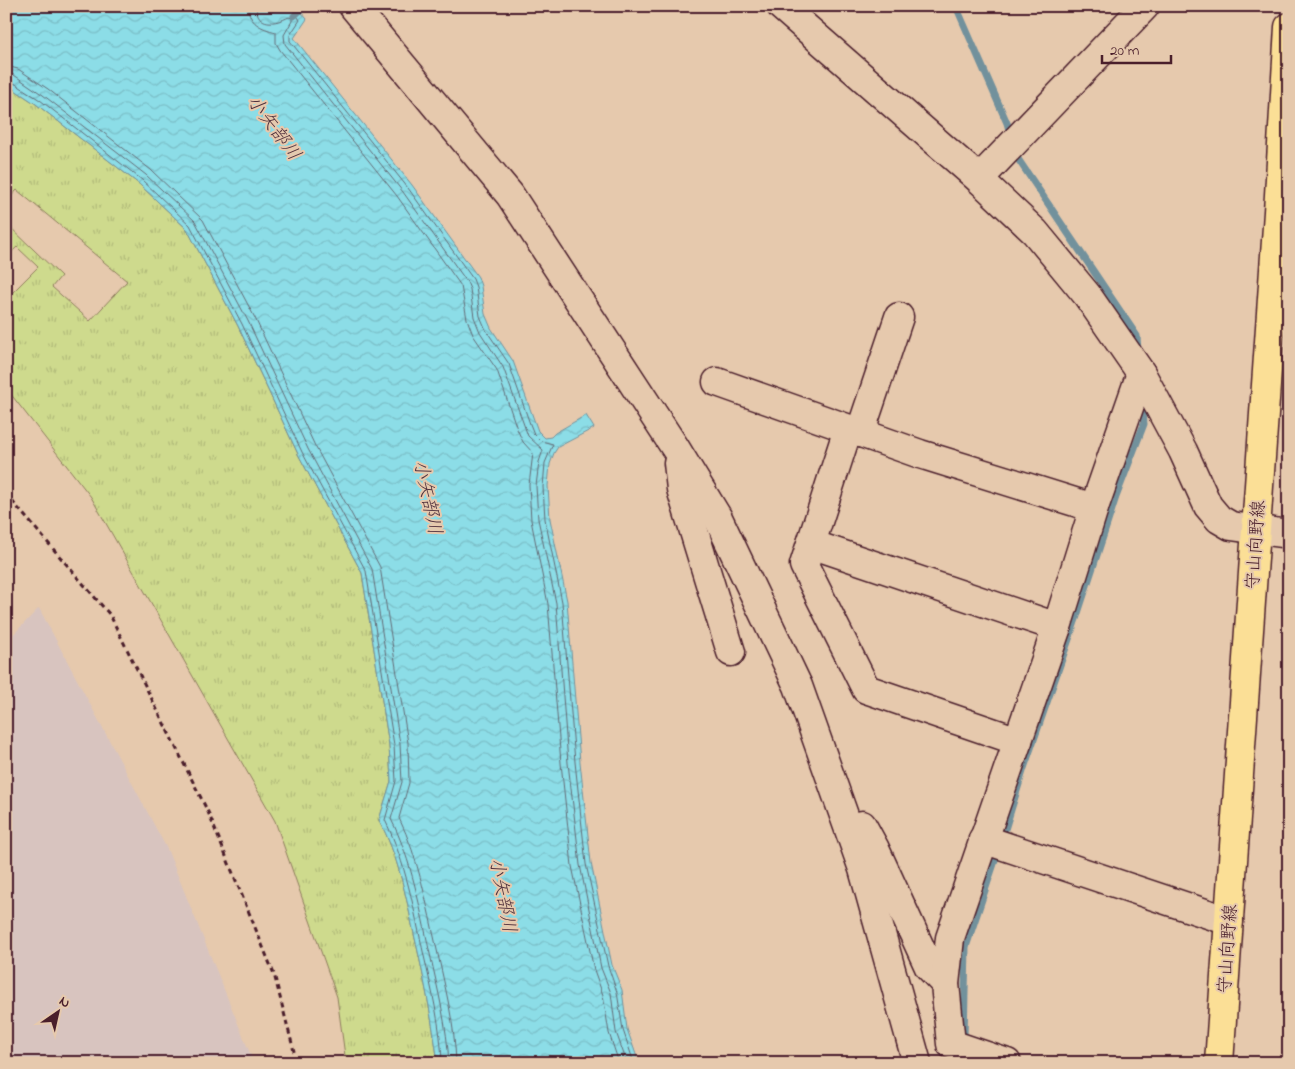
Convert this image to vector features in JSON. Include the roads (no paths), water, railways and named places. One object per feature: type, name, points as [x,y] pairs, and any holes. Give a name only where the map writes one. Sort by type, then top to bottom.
[{"type":"main road","name":"守山向野線","points":[[1219,1063],[1256,529],[1283,213],[1289,27]]},
{"type":"street","points":[[353,6],[510,195],[676,449],[718,518],[798,686],[863,869],[917,1063]]},
{"type":"street","points":[[782,6],[979,179],[1041,239],[1087,295],[1142,373],[1183,450],[1208,506],[1219,519],[1231,526],[1289,534]]},
{"type":"street","points":[[979,179],[1145,6]]},
{"type":"street","points":[[899,317],[804,565],[866,689],[1018,741]]},
{"type":"street","points":[[1007,1063],[948,1053],[945,984],[950,938],[1057,627],[1094,508],[1142,373]]},
{"type":"street","points":[[717,382],[920,454],[1094,508]]},
{"type":"street","points":[[676,449],[681,489],[731,652]]},
{"type":"street","points":[[811,544],[1057,627]]},
{"type":"street","points":[[817,739],[875,849],[929,967],[945,984]]},
{"type":"street","points":[[983,839],[1229,921]]},
{"type":"water","name":"小矢部川","points":[[6,6],[265,6],[271,12],[288,6],[296,6],[307,19],[294,38],[412,185],[478,277],[485,314],[491,328],[513,361],[538,431],[545,438],[551,437],[586,415],[594,428],[558,447],[554,453],[550,464],[548,486],[550,519],[567,601],[580,762],[591,863],[612,965],[622,990],[627,1029],[639,1063],[438,1063],[424,982],[404,890],[386,833],[379,820],[391,781],[389,745],[362,573],[298,454],[238,326],[187,229],[139,184],[36,104],[6,84]]},
{"type":"waterway","points":[[294,16],[305,6]]},
{"type":"waterway","points":[[956,6],[1007,123],[1011,137]]},
{"type":"waterway","points":[[1015,150],[1018,159],[1137,336],[1138,352]]},
{"type":"waterway","points":[[1002,839],[1024,768],[1116,497],[1144,424],[1142,403]]},
{"type":"waterway","points":[[964,1038],[966,947],[999,849]]}]
